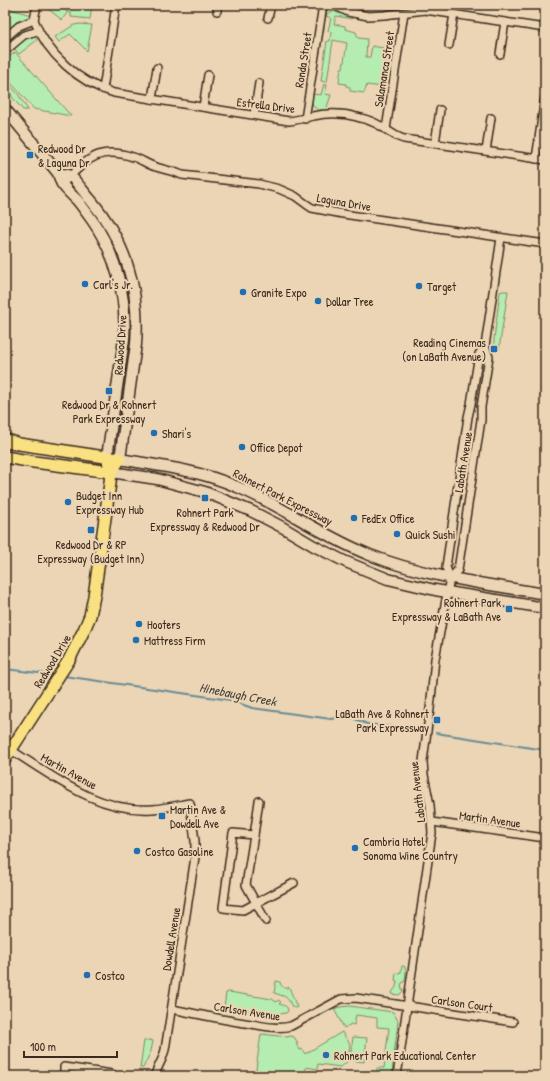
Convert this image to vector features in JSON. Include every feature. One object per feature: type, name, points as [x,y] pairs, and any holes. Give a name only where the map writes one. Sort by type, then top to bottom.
[{"type":"main road","name":"Redwood Drive","points":[[5,109],[58,173],[62,184],[78,201],[103,237],[115,264],[123,298],[124,315],[124,339],[107,458],[111,472],[110,483],[102,537],[102,547],[90,616],[77,646],[65,667],[8,755]]},
{"type":"main road","points":[[58,173],[70,176]]},
{"type":"main road","name":"Redwood Drive","points":[[70,176],[101,213],[118,240],[127,262],[133,286],[137,329],[136,344],[120,458],[111,472]]},
{"type":"main road","name":"Rohnert Park Expressway","points":[[8,442],[107,458],[120,458],[208,476],[234,485],[257,496],[348,545],[370,555],[412,569],[450,578],[545,594]]},
{"type":"main road","points":[[5,457],[157,479],[205,492],[252,511],[314,546],[346,562],[388,579],[447,593],[545,608]]},
{"type":"main road","points":[[282,527],[289,514]]},
{"type":"street","points":[[5,38],[19,26],[34,20],[37,5]]},
{"type":"street","points":[[103,89],[116,5]]},
{"type":"street","points":[[268,18],[271,5]]},
{"type":"street","name":"Ronda Street","points":[[305,118],[323,5]]},
{"type":"street","points":[[334,5],[348,12],[368,16],[425,10],[545,28]]},
{"type":"street","name":"Salamanca Street","points":[[386,129],[404,13]]},
{"type":"street","points":[[449,45],[454,14]]},
{"type":"street","name":"Estrella Drive","points":[[34,20],[38,31],[53,52],[68,68],[92,85],[114,93],[289,121],[325,115],[345,115],[378,124],[393,135],[399,137],[545,160]]},
{"type":"street","points":[[500,54],[505,22]]},
{"type":"street","points":[[5,51],[24,35],[38,31]]},
{"type":"street","points":[[152,99],[157,68]]},
{"type":"street","points":[[204,107],[208,75]]},
{"type":"street","points":[[254,115],[259,83]]},
{"type":"street","points":[[536,159],[545,98]]},
{"type":"street","points":[[435,143],[440,110]]},
{"type":"street","points":[[486,151],[491,118]]},
{"type":"street","name":"Laguna Drive","points":[[62,184],[83,163],[93,156],[108,152],[134,157],[155,167],[182,175],[259,184],[279,188],[295,196],[312,208],[545,244]]},
{"type":"street","name":"Labath Avenue","points":[[450,578],[458,570],[481,420],[481,407],[489,357],[485,346],[501,238]]},
{"type":"street","name":"Labath Avenue","points":[[397,1076],[432,833],[430,805],[424,775],[423,761],[435,659],[450,578],[446,567],[467,419],[471,404],[479,354],[485,346]]},
{"type":"street","name":"Martin Avenue","points":[[8,755],[75,790],[106,803],[121,807],[153,809],[190,803]]},
{"type":"street","points":[[259,801],[246,885],[266,921]]},
{"type":"street","name":"Dowdell Avenue","points":[[154,1076],[165,1050],[195,857],[195,841],[190,803]]},
{"type":"street","name":"Martin Avenue","points":[[432,822],[545,838]]},
{"type":"street","points":[[254,835],[233,833],[223,908],[243,910],[294,883]]},
{"type":"street","name":"Carlson Avenue","points":[[172,1010],[250,1024],[284,1028],[291,1026],[341,999],[356,998],[407,1006]]},
{"type":"street","name":"Carlson Court","points":[[407,1006],[513,1022]]},
{"type":"street","points":[[64,1076],[64,1067],[112,1074],[114,1076]]},
{"type":"green space","points":[[49,5],[92,5],[90,19],[71,17],[71,13],[66,11],[67,13],[62,20],[47,8]]},
{"type":"green space","points":[[7,8],[31,15],[15,24],[5,32],[5,17]]},
{"type":"green space","points":[[332,11],[351,17],[352,19],[336,16],[334,24],[345,26],[345,29],[356,32],[358,38],[367,39],[366,57],[370,57],[372,46],[389,49],[383,87],[367,85],[364,93],[350,91],[350,87],[346,86],[346,84],[339,83],[347,43],[333,40],[327,82],[321,81],[327,41],[330,41],[331,32],[328,31],[331,18],[326,16]]},
{"type":"green space","points":[[74,25],[92,25],[87,51],[70,34],[59,42],[55,37]]},
{"type":"green space","points":[[32,36],[37,40],[19,54],[14,48],[16,47],[15,45]]},
{"type":"green space","points":[[15,52],[71,116],[34,109],[5,76],[5,61]]},
{"type":"green space","points":[[5,80],[18,94],[28,110],[23,110],[12,97],[10,91],[5,86]]},
{"type":"green space","points":[[324,84],[327,85],[325,94],[331,95],[326,110],[318,110],[313,106],[311,99],[313,94],[321,95]]},
{"type":"green space","points":[[508,291],[499,349],[494,348],[494,339],[500,292]]},
{"type":"green space","points":[[402,966],[404,966],[406,970],[405,981],[401,986],[403,991],[399,995],[391,994],[396,987],[396,973],[399,974],[401,972]]},
{"type":"green space","points":[[276,981],[280,982],[283,988],[289,987],[297,1007],[296,1008],[292,1007],[289,1000],[285,997],[274,993]]},
{"type":"green space","points":[[229,992],[272,999],[276,1002],[278,1000],[281,1002],[279,1004],[284,1005],[288,1011],[286,1013],[278,1014],[280,1017],[275,1017],[270,1012],[257,1013],[249,1010],[224,1008],[226,993]]},
{"type":"green space","points":[[349,1006],[393,1012],[398,1021],[392,1073],[377,1072],[377,1068],[384,1068],[389,1028],[377,1027],[377,1018],[356,1015],[354,1025],[351,1024],[344,1028],[334,1009]]},
{"type":"green space","points":[[342,1032],[350,1044],[348,1061],[341,1067],[318,1064],[317,1069],[306,1067],[305,1076],[255,1076],[261,1034],[294,1037],[298,1043],[296,1044],[305,1054]]},
{"type":"green space","points":[[353,1037],[367,1038],[364,1062],[350,1060]]},
{"type":"green space","points":[[144,1041],[153,1041],[151,1051],[143,1068],[140,1068]]},
{"type":"waterway","name":"Hinebaugh Creek","points":[[5,669],[55,675]]},
{"type":"waterway","name":"Hinebaugh Creek","points":[[64,676],[230,700],[252,708],[331,719],[348,716],[367,724],[419,730]]},
{"type":"waterway","name":"Hinebaugh Creek","points":[[436,733],[545,750]]},
{"type":"place","name":"Redwood Dr & Laguna Dr","points":[[30,155]]},
{"type":"place","name":"Carl's Jr.","points":[[85,284]]},
{"type":"place","name":"Target","points":[[419,286]]},
{"type":"place","name":"Granite Expo","points":[[243,292]]},
{"type":"place","name":"Dollar Tree","points":[[318,301]]},
{"type":"place","name":"Reading Cinemas (on LaBath Avenue)","points":[[494,349]]},
{"type":"place","name":"Redwood Dr & Rohnert Park Expressway","points":[[109,391]]},
{"type":"place","name":"Shari's","points":[[154,433]]},
{"type":"place","name":"Office Depot","points":[[242,447]]},
{"type":"place","name":"Rohnert Park Expressway & Redwood Dr","points":[[205,498]]},
{"type":"place","name":"Budget Inn Expressway Hub","points":[[68,502]]},
{"type":"place","name":"FedEx Office","points":[[354,518]]},
{"type":"place","name":"Redwood Dr & RP Expressway (Budget Inn)","points":[[91,530]]},
{"type":"place","name":"Quick Sushi","points":[[397,534]]},
{"type":"place","name":"Rohnert Park Expressway & LaBath Ave","points":[[509,609]]},
{"type":"place","name":"Hooters","points":[[139,624]]},
{"type":"place","name":"Mattress Firm","points":[[136,640]]},
{"type":"place","name":"LaBath Ave & Rohnert Park Expressway","points":[[437,720]]},
{"type":"place","name":"Martin Ave & Dowdell Ave","points":[[162,816]]},
{"type":"place","name":"Cambria Hotel Sonoma Wine Country","points":[[355,848]]},
{"type":"place","name":"Costco Gasoline","points":[[137,851]]},
{"type":"place","name":"Costco","points":[[87,975]]},
{"type":"place","name":"Rohnert Park Educational Center","points":[[326,1055]]}]
